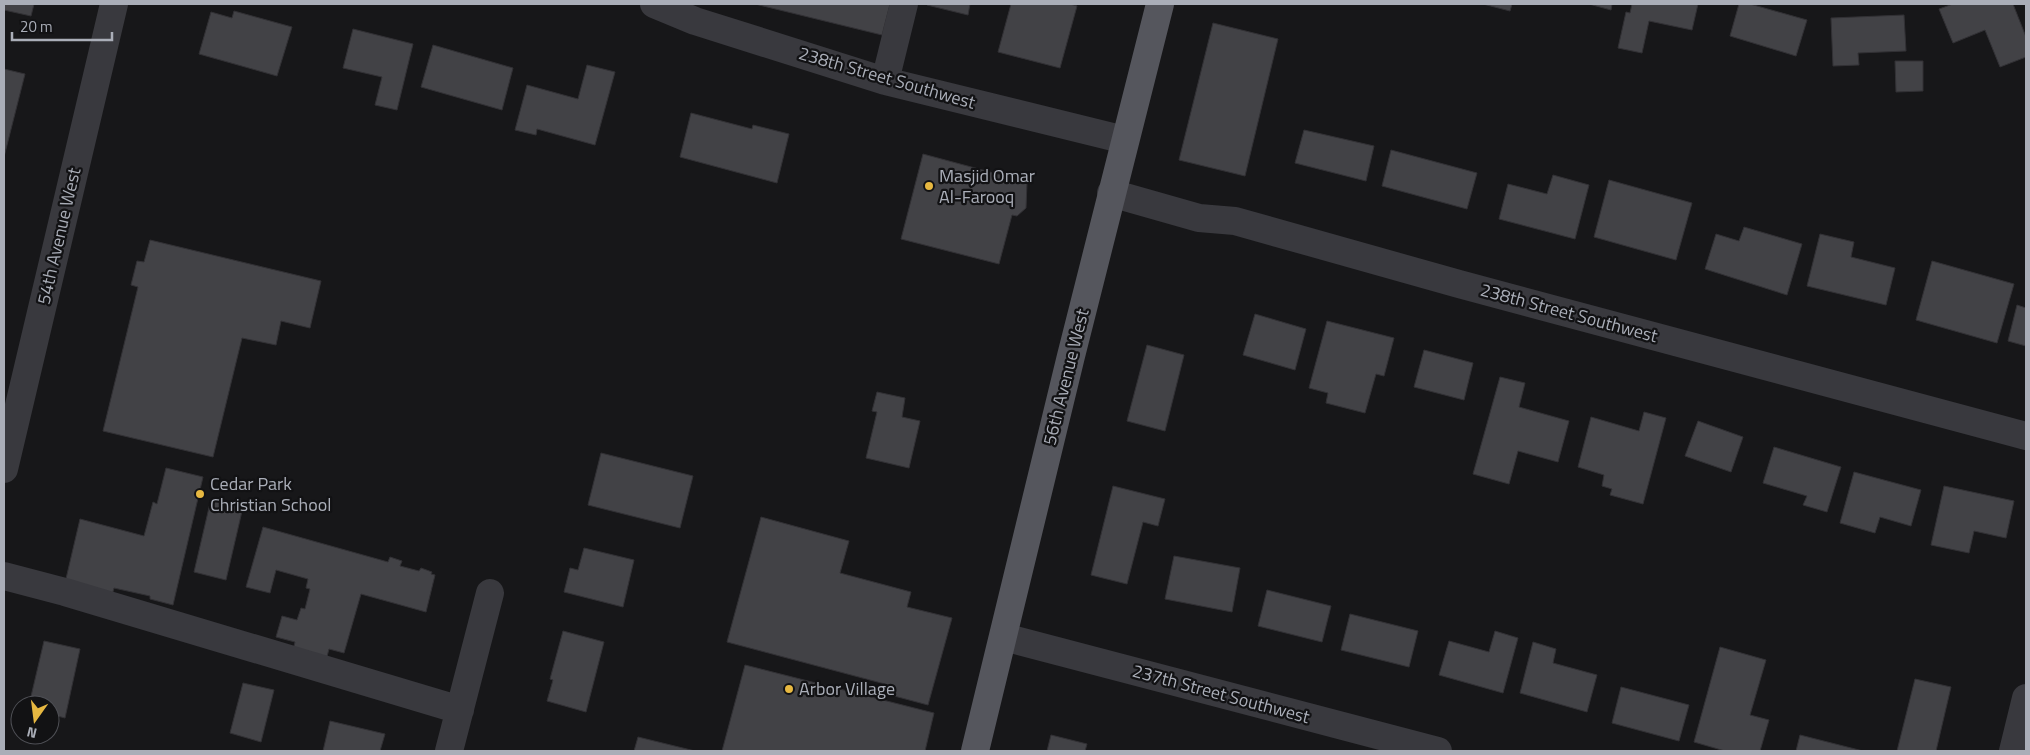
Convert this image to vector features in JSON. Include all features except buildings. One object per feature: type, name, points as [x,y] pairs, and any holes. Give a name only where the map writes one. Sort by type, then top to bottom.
[{"type":"main road","name":"56th Avenue West","points":[[975,751],[1111,193],[1160,4]]},
{"type":"street","name":"54th Avenue West","points":[[4,469],[114,4]]},
{"type":"street","name":"238th Street Southwest","points":[[654,4],[695,21],[885,81],[1125,140]]},
{"type":"street","points":[[885,81],[904,4]]},
{"type":"street","name":"238th Street Southwest","points":[[1111,193],[1199,218],[1235,221],[1468,286],[2026,436]]},
{"type":"street","points":[[4,576],[65,592],[460,710]]},
{"type":"street","points":[[449,751],[490,593]]},
{"type":"street","name":"237th Street Southwest","points":[[1004,637],[1438,751]]},
{"type":"street","points":[[2013,751],[2026,698]]},
{"type":"place","name":"Masjid Omar Al-Farooq","points":[[929,186]]},
{"type":"place","name":"Cedar Park Christian School","points":[[200,494]]},
{"type":"place","name":"Arbor Village","points":[[789,689]]}]
